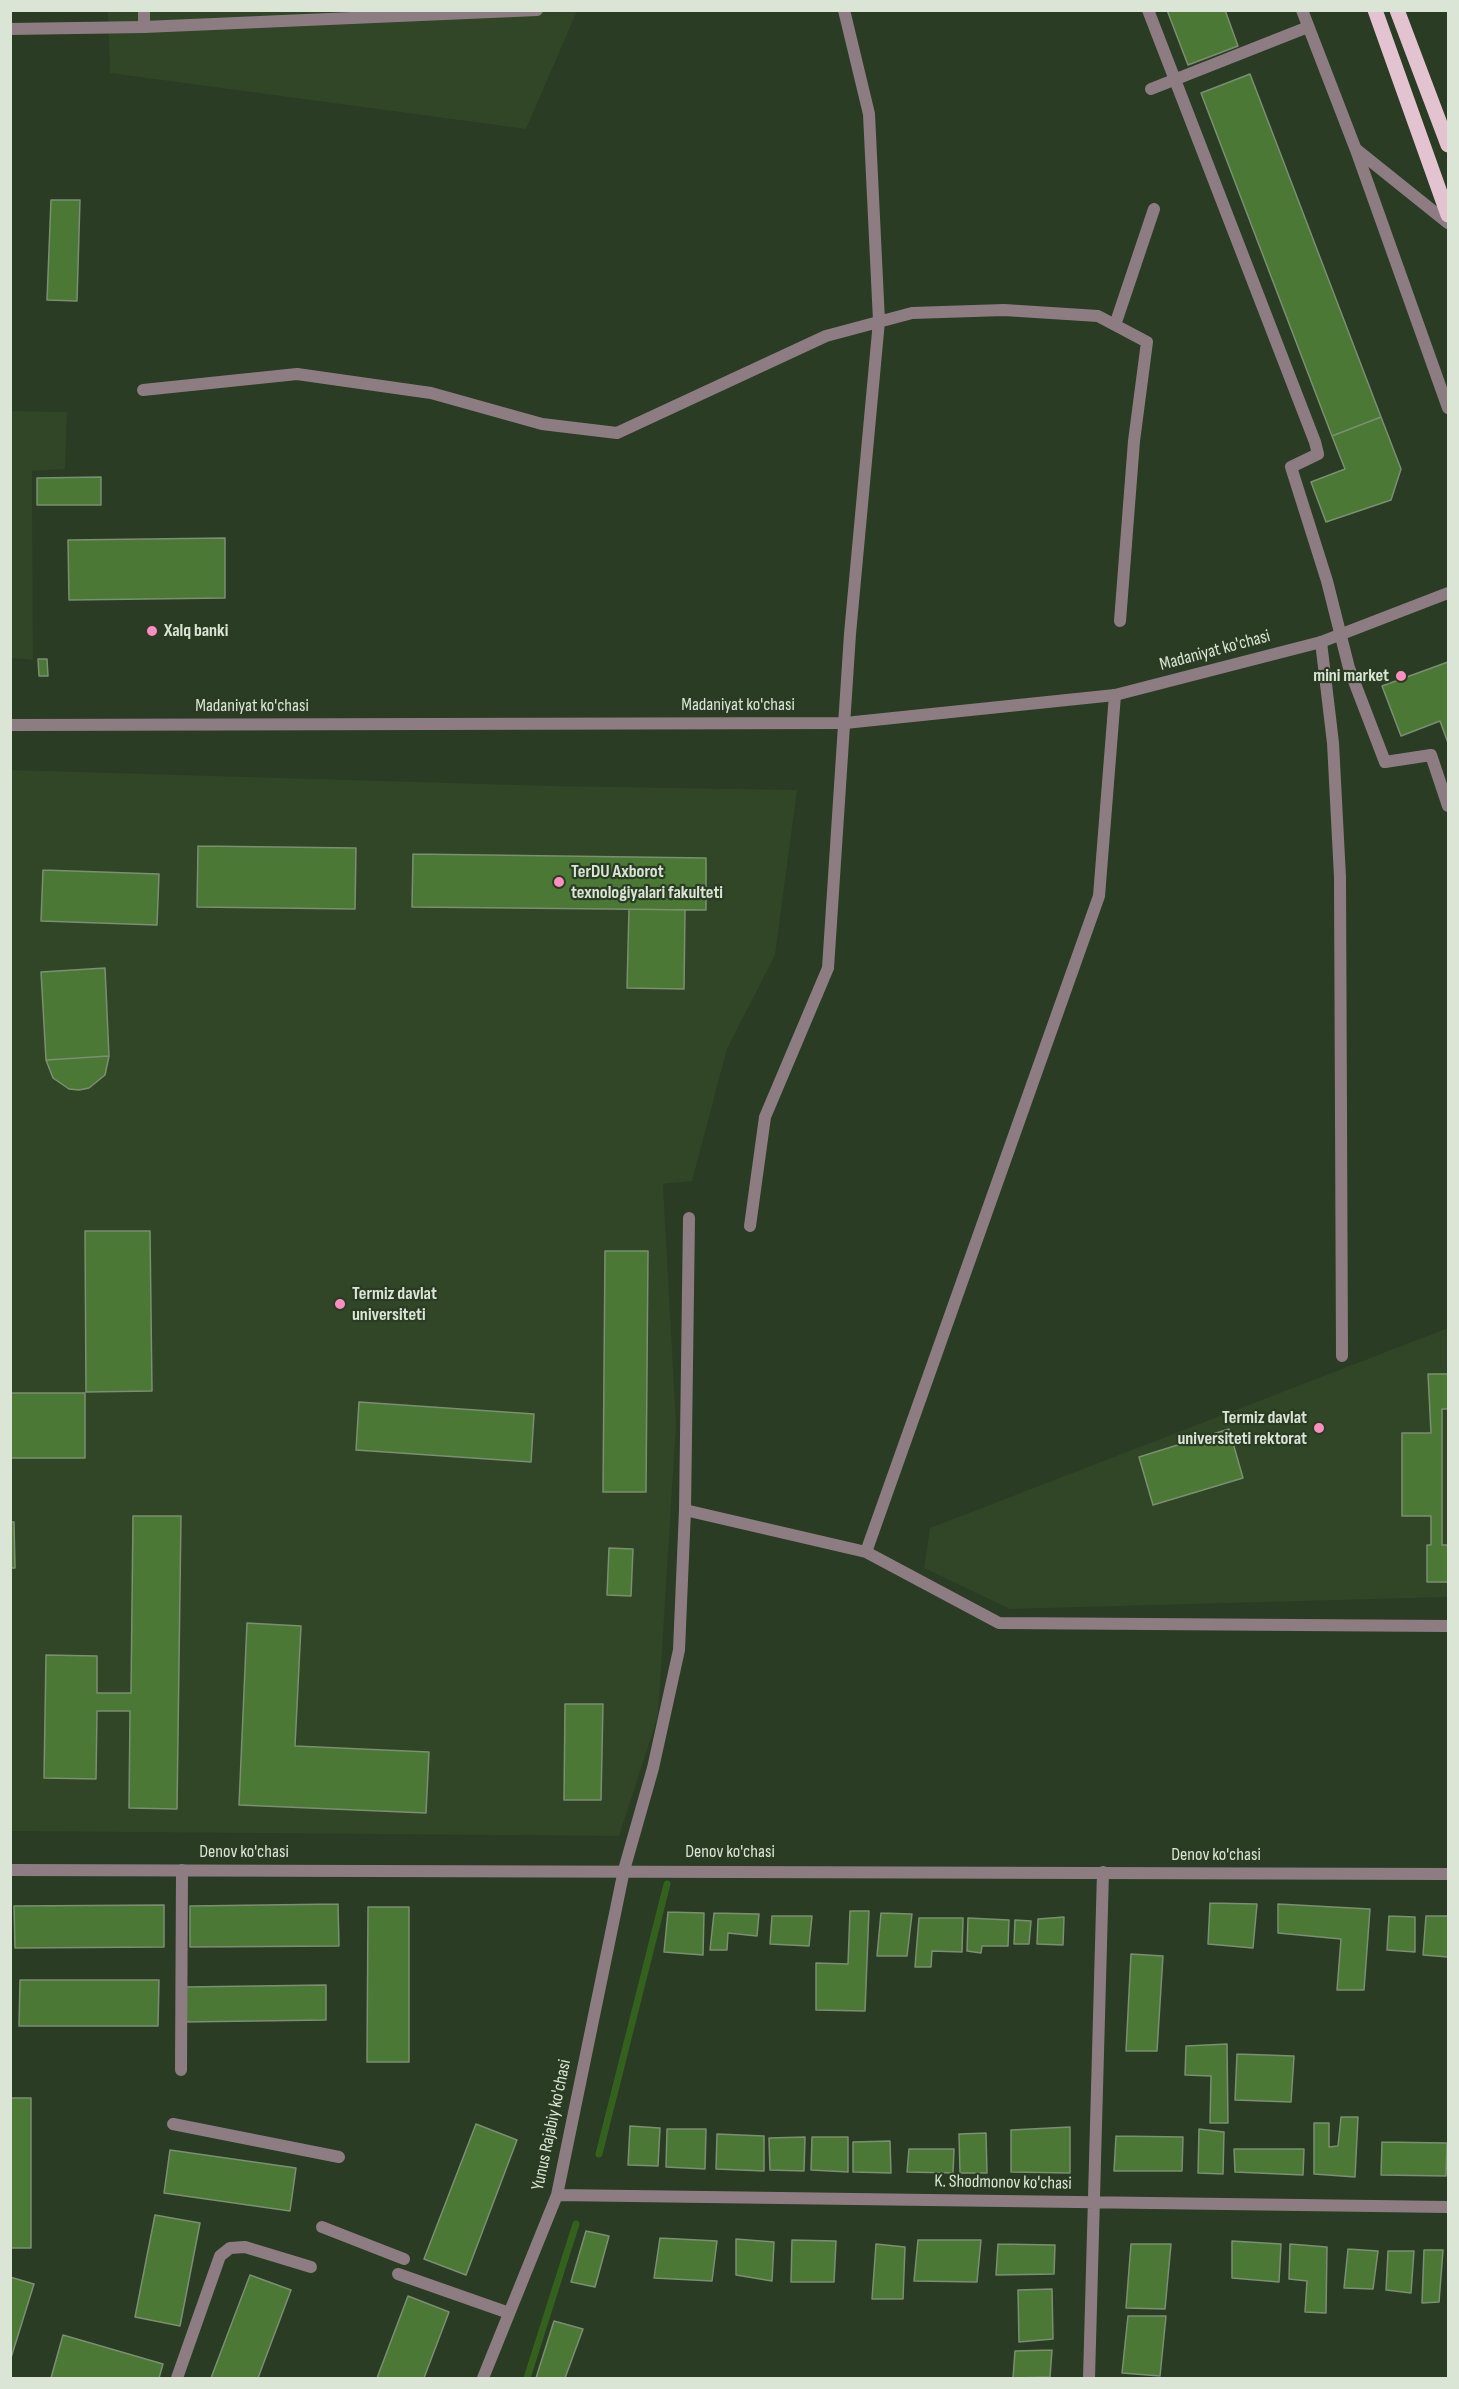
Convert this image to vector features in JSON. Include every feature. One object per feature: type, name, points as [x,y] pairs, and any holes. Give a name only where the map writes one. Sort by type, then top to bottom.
[{"type":"main road","points":[[1375,10],[1449,214]]},
{"type":"main road","points":[[1397,10],[1449,145]]},
{"type":"street","points":[[144,10],[144,27]]},
{"type":"street","points":[[10,29],[144,27],[537,10]]},
{"type":"street","points":[[750,1226],[765,1117],[828,968],[850,634],[879,321],[868,114],[844,10]]},
{"type":"street","points":[[1148,10],[1315,442],[1318,454],[1291,467],[1327,581],[1339,634],[1385,762],[1431,755],[1449,806]]},
{"type":"street","points":[[1302,10],[1356,150],[1449,408]]},
{"type":"street","points":[[1151,89],[1308,27]]},
{"type":"street","points":[[1356,150],[1449,223]]},
{"type":"street","points":[[1115,325],[1154,208]]},
{"type":"street","points":[[143,390],[297,374],[431,393],[542,424],[618,433],[826,336],[879,321],[912,313],[1004,310],[1098,316],[1147,342],[1134,441],[1120,621]]},
{"type":"street","name":"Madaniyat ko'chasi","points":[[10,725],[845,723],[1115,695],[1321,642],[1449,593]]},
{"type":"street","points":[[1321,642],[1333,743],[1340,877],[1342,1356]]},
{"type":"street","points":[[866,1552],[1099,896],[1115,695]]},
{"type":"street","name":"Yunus Rajabiy ko'chasi","points":[[483,2379],[557,2195],[624,1870],[653,1768],[679,1650],[685,1510],[689,1218]]},
{"type":"street","points":[[685,1510],[866,1552],[999,1623],[1449,1626]]},
{"type":"street","name":"Denov ko'chasi","points":[[10,1870],[1449,1874]]},
{"type":"street","points":[[181,2070],[182,1870]]},
{"type":"street","points":[[1089,2379],[1102,1872]]},
{"type":"street","points":[[173,2124],[339,2157]]},
{"type":"street","name":"K. Shodmonov ko'chasi","points":[[557,2195],[1449,2208]]},
{"type":"street","points":[[322,2227],[404,2259]]},
{"type":"street","points":[[177,2379],[220,2256],[230,2248],[245,2247],[311,2267]]},
{"type":"street","points":[[398,2274],[509,2313]]},
{"type":"shaded area","points":[[108,11],[577,11],[526,129],[110,73]]},
{"type":"shaded area","points":[[10,411],[67,412],[65,469],[32,471],[33,660],[11,658]]},
{"type":"shaded area","name":"Termiz davlat universiteti","points":[[11,770],[553,786],[797,790],[775,955],[727,1049],[692,1181],[663,1184],[676,1424],[658,1716],[619,1836],[11,1831]]},
{"type":"shaded area","name":"Termiz davlat universiteti rektorat","points":[[1448,1328],[1448,1597],[1010,1609],[924,1568],[930,1528]]},
{"type":"building","points":[[1167,10],[1225,10],[1238,46],[1188,65]]},
{"type":"building","points":[[1250,74],[1381,417],[1332,436],[1201,93]]},
{"type":"building","points":[[51,200],[80,200],[77,301],[47,300]]},
{"type":"building","points":[[1381,417],[1401,469],[1391,500],[1326,522],[1311,482],[1345,469],[1332,436]]},
{"type":"building","points":[[101,477],[101,505],[37,505],[37,478]]},
{"type":"building","points":[[225,538],[225,598],[69,600],[68,540]]},
{"type":"building","points":[[38,659],[47,659],[48,676],[39,676]]},
{"type":"building","points":[[1448,662],[1448,743],[1440,721],[1401,736],[1382,686]]},
{"type":"building","points":[[198,846],[356,848],[355,909],[197,907]]},
{"type":"building","name":"TerDU Axborot texnologiyalari fakulteti","points":[[413,854],[706,858],[706,910],[412,907]]},
{"type":"building","points":[[43,870],[159,874],[157,925],[41,921]]},
{"type":"building","points":[[629,909],[685,910],[684,989],[627,988]]},
{"type":"building","points":[[105,968],[109,1056],[46,1060],[41,972]]},
{"type":"building","points":[[109,1056],[105,1075],[89,1088],[79,1090],[69,1089],[53,1078],[46,1060]]},
{"type":"building","points":[[85,1231],[150,1231],[152,1391],[86,1392]]},
{"type":"building","points":[[605,1251],[648,1251],[646,1492],[603,1492]]},
{"type":"building","points":[[1428,1374],[1448,1374],[1448,1409],[1442,1409],[1442,1545],[1448,1545],[1448,1582],[1427,1582],[1427,1545],[1431,1545],[1431,1516],[1402,1516],[1402,1433],[1431,1433]]},
{"type":"building","points":[[10,1393],[85,1393],[85,1458],[10,1458]]},
{"type":"building","points":[[359,1402],[534,1414],[531,1462],[356,1450]]},
{"type":"building","points":[[1229,1429],[1243,1478],[1153,1505],[1139,1457]]},
{"type":"building","points":[[133,1516],[181,1516],[177,1809],[129,1808],[130,1711],[97,1711],[96,1779],[44,1778],[46,1655],[97,1656],[97,1693],[131,1693]]},
{"type":"building","points":[[10,1522],[14,1522],[15,1568],[10,1568]]},
{"type":"building","points":[[609,1548],[633,1549],[631,1596],[607,1595]]},
{"type":"building","points":[[247,1623],[301,1626],[295,1746],[429,1752],[426,1813],[239,1805]]},
{"type":"building","points":[[565,1704],[603,1704],[601,1800],[564,1800]]},
{"type":"building","points":[[1210,1903],[1257,1904],[1253,1948],[1208,1944]]},
{"type":"building","points":[[338,1904],[339,1946],[190,1947],[190,1906]]},
{"type":"building","points":[[1278,1904],[1370,1909],[1364,1990],[1337,1990],[1341,1939],[1278,1933]]},
{"type":"building","points":[[164,1905],[164,1947],[15,1948],[14,1906]]},
{"type":"building","points":[[368,1907],[409,1907],[409,2062],[367,2062]]},
{"type":"building","points":[[850,1911],[869,1911],[865,2011],[816,2010],[816,1963],[848,1964]]},
{"type":"building","points":[[668,1912],[704,1913],[703,1955],[664,1952]]},
{"type":"building","points":[[714,1913],[759,1914],[757,1936],[728,1933],[727,1950],[710,1950]]},
{"type":"building","points":[[881,1913],[912,1914],[907,1956],[877,1956]]},
{"type":"building","points":[[772,1916],[812,1916],[809,1946],[770,1944]]},
{"type":"building","points":[[1389,1916],[1415,1917],[1415,1952],[1387,1950]]},
{"type":"building","points":[[1426,1916],[1448,1916],[1448,1957],[1423,1955]]},
{"type":"building","points":[[1064,1917],[1063,1945],[1037,1944],[1038,1919]]},
{"type":"building","points":[[919,1918],[963,1918],[962,1952],[932,1951],[931,1967],[915,1967]]},
{"type":"building","points":[[968,1918],[1009,1920],[1008,1946],[982,1946],[981,1953],[967,1951]]},
{"type":"building","points":[[1015,1920],[1031,1921],[1029,1944],[1014,1944]]},
{"type":"building","points":[[1131,1954],[1163,1956],[1157,2051],[1126,2051]]},
{"type":"building","points":[[20,1980],[159,1980],[158,2026],[19,2026]]},
{"type":"building","points":[[326,1985],[326,2020],[184,2022],[184,1987]]},
{"type":"building","points":[[1227,2044],[1228,2123],[1210,2123],[1211,2076],[1185,2075],[1186,2046]]},
{"type":"building","points":[[1237,2054],[1294,2056],[1291,2102],[1235,2100]]},
{"type":"building","points":[[10,2098],[31,2098],[31,2248],[10,2248]]},
{"type":"building","points":[[1341,2117],[1358,2117],[1355,2177],[1314,2174],[1314,2123],[1329,2123],[1329,2147],[1338,2146]]},
{"type":"building","points":[[476,2124],[517,2140],[466,2275],[424,2259]]},
{"type":"building","points":[[630,2126],[660,2128],[658,2166],[628,2165]]},
{"type":"building","points":[[1070,2127],[1070,2173],[1011,2172],[1011,2130]]},
{"type":"building","points":[[667,2129],[706,2129],[705,2169],[666,2167]]},
{"type":"building","points":[[1199,2129],[1224,2132],[1223,2174],[1198,2173]]},
{"type":"building","points":[[986,2133],[987,2173],[960,2173],[959,2134]]},
{"type":"building","points":[[717,2134],[764,2136],[764,2171],[716,2169]]},
{"type":"building","points":[[1116,2136],[1183,2137],[1182,2171],[1114,2171]]},
{"type":"building","points":[[805,2137],[804,2171],[770,2170],[769,2138]]},
{"type":"building","points":[[812,2137],[848,2137],[848,2172],[811,2170]]},
{"type":"building","points":[[890,2141],[891,2173],[853,2172],[853,2142]]},
{"type":"building","points":[[1382,2142],[1447,2143],[1446,2176],[1381,2175]]},
{"type":"building","points":[[909,2149],[954,2149],[953,2173],[907,2172]]},
{"type":"building","points":[[1234,2149],[1304,2149],[1303,2175],[1235,2172]]},
{"type":"building","points":[[170,2150],[296,2168],[290,2211],[164,2193]]},
{"type":"building","points":[[155,2215],[200,2223],[180,2326],[135,2317]]},
{"type":"building","points":[[586,2231],[609,2236],[595,2287],[571,2282]]},
{"type":"building","points":[[660,2238],[717,2241],[712,2281],[654,2278]]},
{"type":"building","points":[[736,2239],[774,2242],[772,2281],[736,2275]]},
{"type":"building","points":[[792,2240],[836,2241],[834,2282],[791,2282]]},
{"type":"building","points":[[918,2240],[981,2240],[977,2282],[914,2281]]},
{"type":"building","points":[[1232,2241],[1281,2244],[1279,2282],[1232,2278]]},
{"type":"building","points":[[876,2244],[905,2247],[903,2299],[872,2299]]},
{"type":"building","points":[[998,2244],[1055,2245],[1054,2274],[996,2275]]},
{"type":"building","points":[[1131,2244],[1171,2244],[1165,2309],[1126,2308]]},
{"type":"building","points":[[1290,2244],[1327,2247],[1326,2313],[1305,2312],[1307,2281],[1289,2279]]},
{"type":"building","points":[[1348,2249],[1378,2251],[1373,2289],[1344,2288]]},
{"type":"building","points":[[1424,2250],[1443,2250],[1439,2302],[1422,2303]]},
{"type":"building","points":[[1388,2251],[1414,2251],[1411,2293],[1386,2290]]},
{"type":"building","points":[[250,2275],[291,2290],[258,2378],[211,2378]]},
{"type":"building","points":[[10,2277],[34,2284],[10,2361]]},
{"type":"building","points":[[1052,2289],[1053,2339],[1019,2342],[1018,2290]]},
{"type":"building","points":[[408,2296],[449,2312],[424,2378],[377,2378]]},
{"type":"building","points":[[1128,2316],[1166,2316],[1160,2376],[1122,2373]]},
{"type":"building","points":[[554,2321],[583,2329],[565,2378],[536,2378]]},
{"type":"building","points":[[63,2335],[163,2364],[159,2378],[51,2378]]},
{"type":"building","points":[[1052,2350],[1050,2377],[1013,2378],[1015,2351]]},
{"type":"waterway","points":[[599,2154],[667,1884]]},
{"type":"waterway","points":[[527,2378],[576,2224]]},
{"type":"place","name":"Xalq banki","points":[[152,631]]},
{"type":"place","name":"mini market","points":[[1401,676]]},
{"type":"place","name":"TerDU Axborot texnologiyalari fakulteti","points":[[559,882]]},
{"type":"place","name":"Termiz davlat universiteti","points":[[340,1304]]},
{"type":"place","name":"Termiz davlat universiteti rektorat","points":[[1319,1428]]}]
